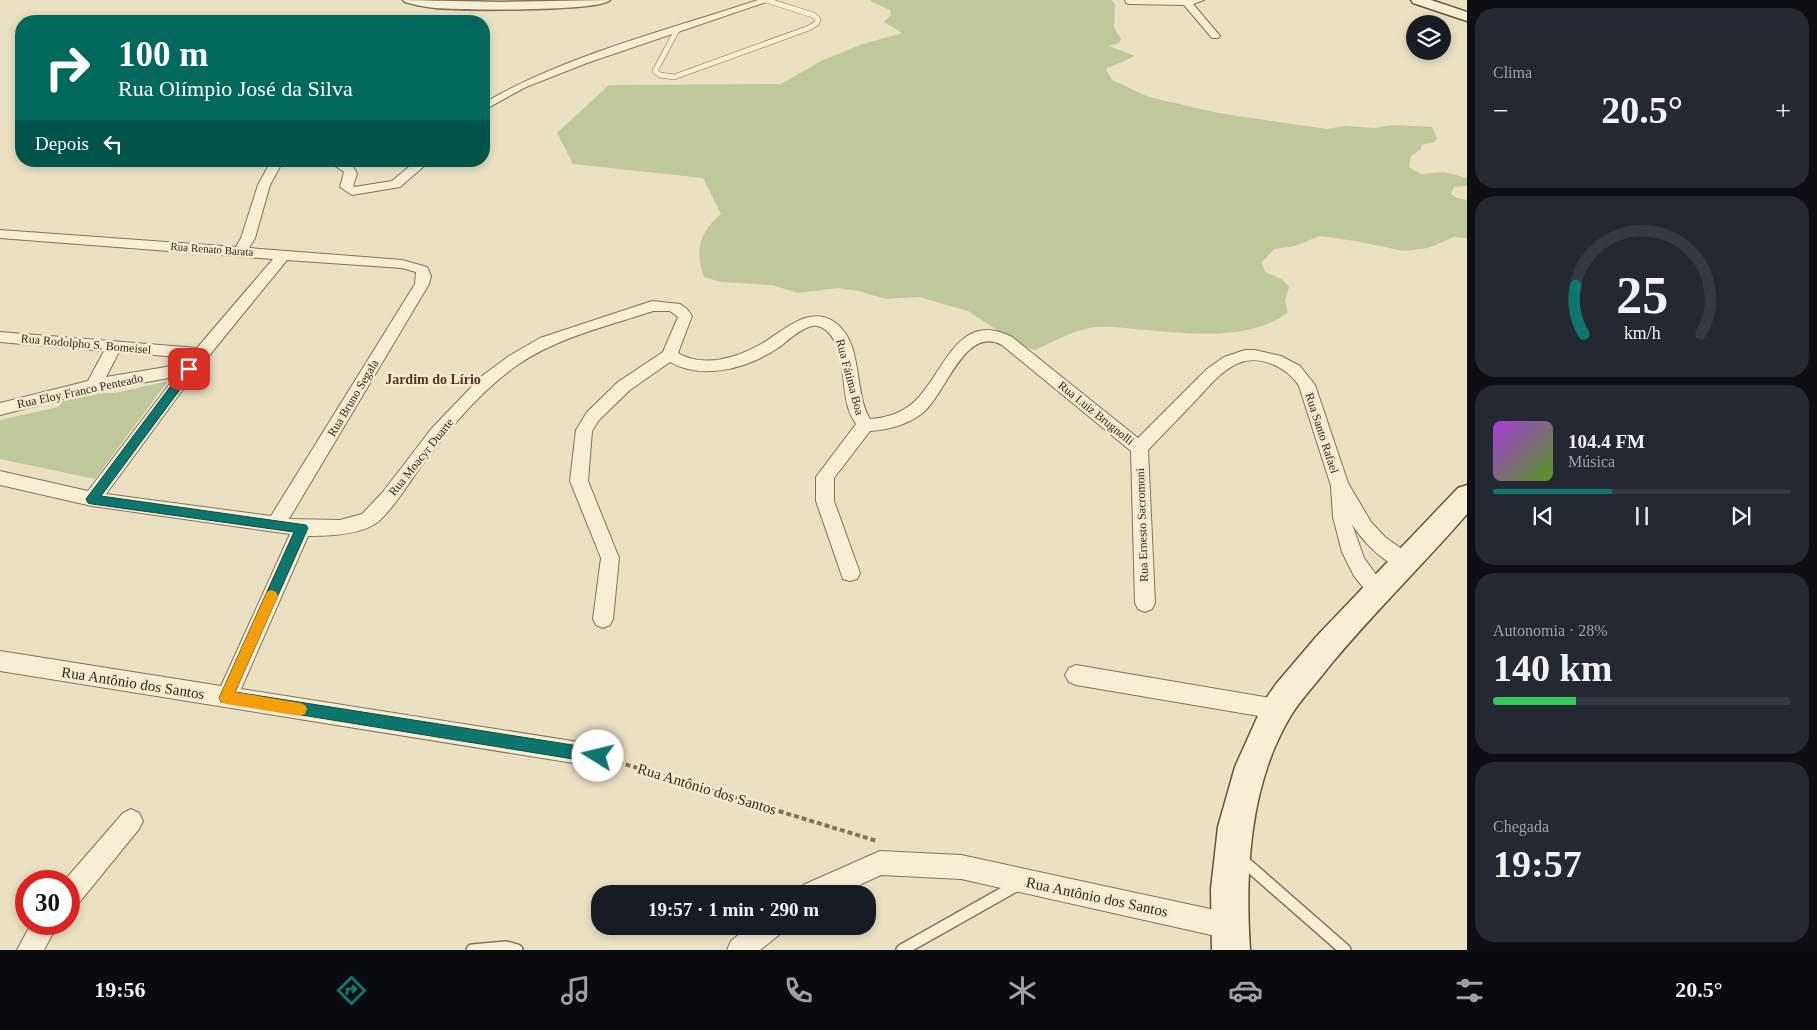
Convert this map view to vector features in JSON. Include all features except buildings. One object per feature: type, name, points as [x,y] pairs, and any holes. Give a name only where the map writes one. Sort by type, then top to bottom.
[{"type":"main road","points":[[1418,0],[1467,17]]},
{"type":"main road","points":[[1230,938],[1230,874],[1241,798],[1250,770],[1276,709],[1329,643],[1467,496]]},
{"type":"street","points":[[409,0],[441,4],[484,5],[549,4],[604,0]]},
{"type":"street","points":[[490,104],[530,81],[582,61],[766,0]]},
{"type":"street","points":[[1129,1],[1187,2],[1199,0]]},
{"type":"street","points":[[1187,2],[1215,36]]},
{"type":"street","points":[[240,252],[248,238],[264,185],[274,167]]},
{"type":"street","points":[[345,167],[350,170],[351,174],[346,187],[352,191],[396,184],[417,167]]},
{"type":"street","name":"Rua Renato Barata","points":[[0,234],[402,264],[422,270]]},
{"type":"street","points":[[92,499],[189,369],[283,255]]},
{"type":"street","name":"Rua Bruno Segala","points":[[277,524],[422,284],[424,276],[422,270]]},
{"type":"street","name":"Rua Moacyr Duarte","points":[[0,478],[92,499],[302,528],[340,528],[368,519],[388,498],[438,432],[488,380],[514,360],[545,342],[652,306],[670,306],[681,310],[685,316],[669,355]]},
{"type":"street","name":"Rua Fátima Boa","points":[[669,355],[680,363],[704,366],[737,362],[768,347],[792,329],[818,321],[829,324],[838,333],[848,363],[856,410],[865,425],[825,477],[825,501],[850,573]]},
{"type":"street","name":"Rua Luiz Brugnolli","points":[[865,425],[882,425],[903,418],[924,402],[967,342],[980,336],[993,335],[1007,341],[1138,448],[1212,373],[1223,365],[1236,358],[1250,355],[1280,362]]},
{"type":"street","name":"Rua Rodolpho S. Bomeisel","points":[[0,337],[201,354]]},
{"type":"street","points":[[94,385],[114,347]]},
{"type":"street","points":[[603,619],[610,558],[579,481],[584,430],[593,416],[624,386],[669,355]]},
{"type":"street","name":"Rua Santo Rafael","points":[[1280,362],[1298,373],[1307,385],[1340,486],[1351,500],[1365,528],[1379,542],[1406,563]]},
{"type":"street","name":"Rua Eloy Franco Penteado","points":[[0,408],[94,385],[189,369]]},
{"type":"street","name":"Rua Ernesto Sacromoni","points":[[1138,448],[1145,603]]},
{"type":"street","name":"Rua Santo Rafael","points":[[1340,486],[1338,500],[1352,552],[1360,569],[1378,591]]},
{"type":"street","points":[[226,698],[302,528]]},
{"type":"street","name":"Rua Antônio dos Santos","points":[[0,661],[598,756]]},
{"type":"street","points":[[1076,675],[1276,709]]},
{"type":"street","points":[[80,882],[131,822]]},
{"type":"street","name":"Rua Antônio dos Santos","points":[[832,885],[880,863],[961,867],[1024,881],[1230,938]]},
{"type":"street","points":[[30,950],[39,935]]},
{"type":"street","points":[[740,950],[759,935]]},
{"type":"lane","points":[[677,30],[655,70],[666,77],[674,77],[809,28],[817,23],[818,19],[813,15],[766,0]]},
{"type":"lane","points":[[1234,853],[1345,950]]},
{"type":"lane","points":[[902,950],[1024,881]]},
{"type":"lane","points":[[472,950],[506,947],[517,950]]},
{"type":"path","name":"Rua Antônio dos Santos","points":[[598,756],[884,844]]},
{"type":"green space","points":[[870,0],[1111,0],[1115,4],[1114,27],[1121,39],[1119,43],[1109,46],[1135,56],[1106,69],[1112,80],[1149,97],[1218,113],[1327,129],[1345,126],[1375,128],[1393,125],[1432,127],[1437,138],[1435,142],[1421,145],[1421,149],[1411,156],[1409,167],[1421,174],[1444,172],[1467,178],[1467,186],[1454,187],[1451,194],[1457,198],[1467,200],[1467,238],[1454,237],[1428,248],[1404,251],[1320,236],[1295,246],[1274,249],[1262,262],[1265,272],[1282,279],[1289,287],[1285,301],[1288,313],[1271,322],[1252,329],[1213,334],[1097,327],[1072,333],[1035,350],[1018,344],[968,311],[919,297],[886,299],[858,291],[838,288],[798,293],[772,285],[721,282],[704,277],[699,258],[701,242],[708,228],[721,214],[703,178],[573,164],[557,133],[609,85],[781,84],[823,60],[860,45],[902,33],[884,22],[891,15],[890,10]]},
{"type":"green space","points":[[168,381],[95,479],[0,459],[0,420],[58,407],[68,394],[116,393]]},
{"type":"slow traffic","points":[[271,596],[226,698],[300,709]]},
{"type":"district","name":"Jardim do Lírio","points":[[433,379]]},
{"type":"route","points":[[189,369],[92,499],[302,528],[226,698],[598,756]]}]
